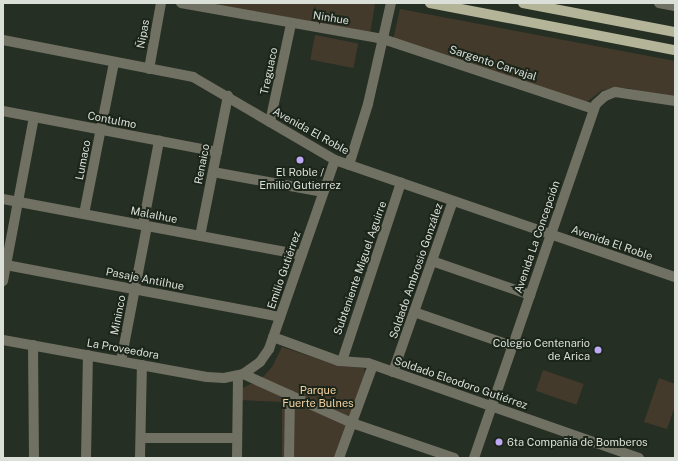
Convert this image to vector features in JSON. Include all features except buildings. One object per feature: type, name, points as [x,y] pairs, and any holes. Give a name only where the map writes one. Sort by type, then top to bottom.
[{"type":"main road","points":[[430,3],[675,50]]},
{"type":"main road","points":[[523,3],[675,32]]},
{"type":"street","name":"Ñipas","points":[[149,69],[161,3]]},
{"type":"street","name":"Ninhue","points":[[181,3],[291,24],[383,39]]},
{"type":"street","points":[[349,165],[368,104],[391,3]]},
{"type":"street","points":[[659,3],[675,6]]},
{"type":"street","name":"Treguaco","points":[[270,122],[291,24]]},
{"type":"street","name":"Sargento Carvajal","points":[[383,39],[594,109]]},
{"type":"street","name":"Avenida El Roble","points":[[3,40],[193,77],[228,96],[335,160],[675,278]]},
{"type":"street","name":"Lumaco","points":[[84,214],[114,62]]},
{"type":"street","name":"Avenida La Concepción","points":[[474,458],[596,104],[605,96],[615,92],[675,101]]},
{"type":"street","name":"Renaico","points":[[200,236],[228,96]]},
{"type":"street","name":"Contulmo","points":[[3,111],[217,152]]},
{"type":"street","points":[[3,281],[34,117]]},
{"type":"street","name":"Mininco","points":[[121,361],[135,289],[159,141]]},
{"type":"street","name":"Emilio Gutiérrez","points":[[241,375],[260,362],[273,337],[335,160]]},
{"type":"street","points":[[213,172],[323,192]]},
{"type":"street","name":"Subteniente Miguel Aguirre","points":[[342,361],[401,183]]},
{"type":"street","name":"Malalhue","points":[[3,199],[302,255]]},
{"type":"street","name":"Soldado Ambrosio González","points":[[393,372],[454,201]]},
{"type":"street","points":[[432,261],[530,296]]},
{"type":"street","name":"Pasaje Antilhue","points":[[6,265],[280,317]]},
{"type":"street","points":[[414,312],[512,346]]},
{"type":"street","name":"Soldado Eleodoro Gutiérrez","points":[[273,337],[342,361],[373,365],[639,458]]},
{"type":"street","name":"La Proveedora","points":[[3,340],[216,378],[241,375]]},
{"type":"street","points":[[33,345],[34,458]]},
{"type":"street","points":[[86,458],[88,355]]},
{"type":"street","points":[[140,458],[142,365]]},
{"type":"street","points":[[339,458],[373,365]]},
{"type":"street","points":[[237,458],[241,375],[352,423],[454,458]]},
{"type":"street","points":[[289,458],[290,395]]},
{"type":"street","points":[[141,438],[237,438]]},
{"type":"green space","points":[[197,3],[367,3],[375,4],[370,34]]},
{"type":"green space","points":[[400,9],[675,61],[675,97],[626,88],[602,90],[588,101],[584,102],[393,40]]},
{"type":"green space","points":[[315,35],[358,43],[353,68],[310,60]]},
{"type":"green space","name":"Parque Fuerte Bulnes","points":[[282,347],[339,366],[364,368],[365,374],[336,458],[282,458],[282,402],[240,400],[241,389],[262,378],[272,367]]},
{"type":"green space","points":[[543,370],[584,384],[576,405],[536,391]]},
{"type":"green space","points":[[659,378],[675,384],[675,406],[667,429],[644,422]]},
{"type":"place","name":"El Roble / Emilio Gutierrez","points":[[300,160]]},
{"type":"place","name":"Colegio Centenario de Arica","points":[[598,350]]},
{"type":"place","name":"6ta Compañia de Bomberos","points":[[499,442]]}]
